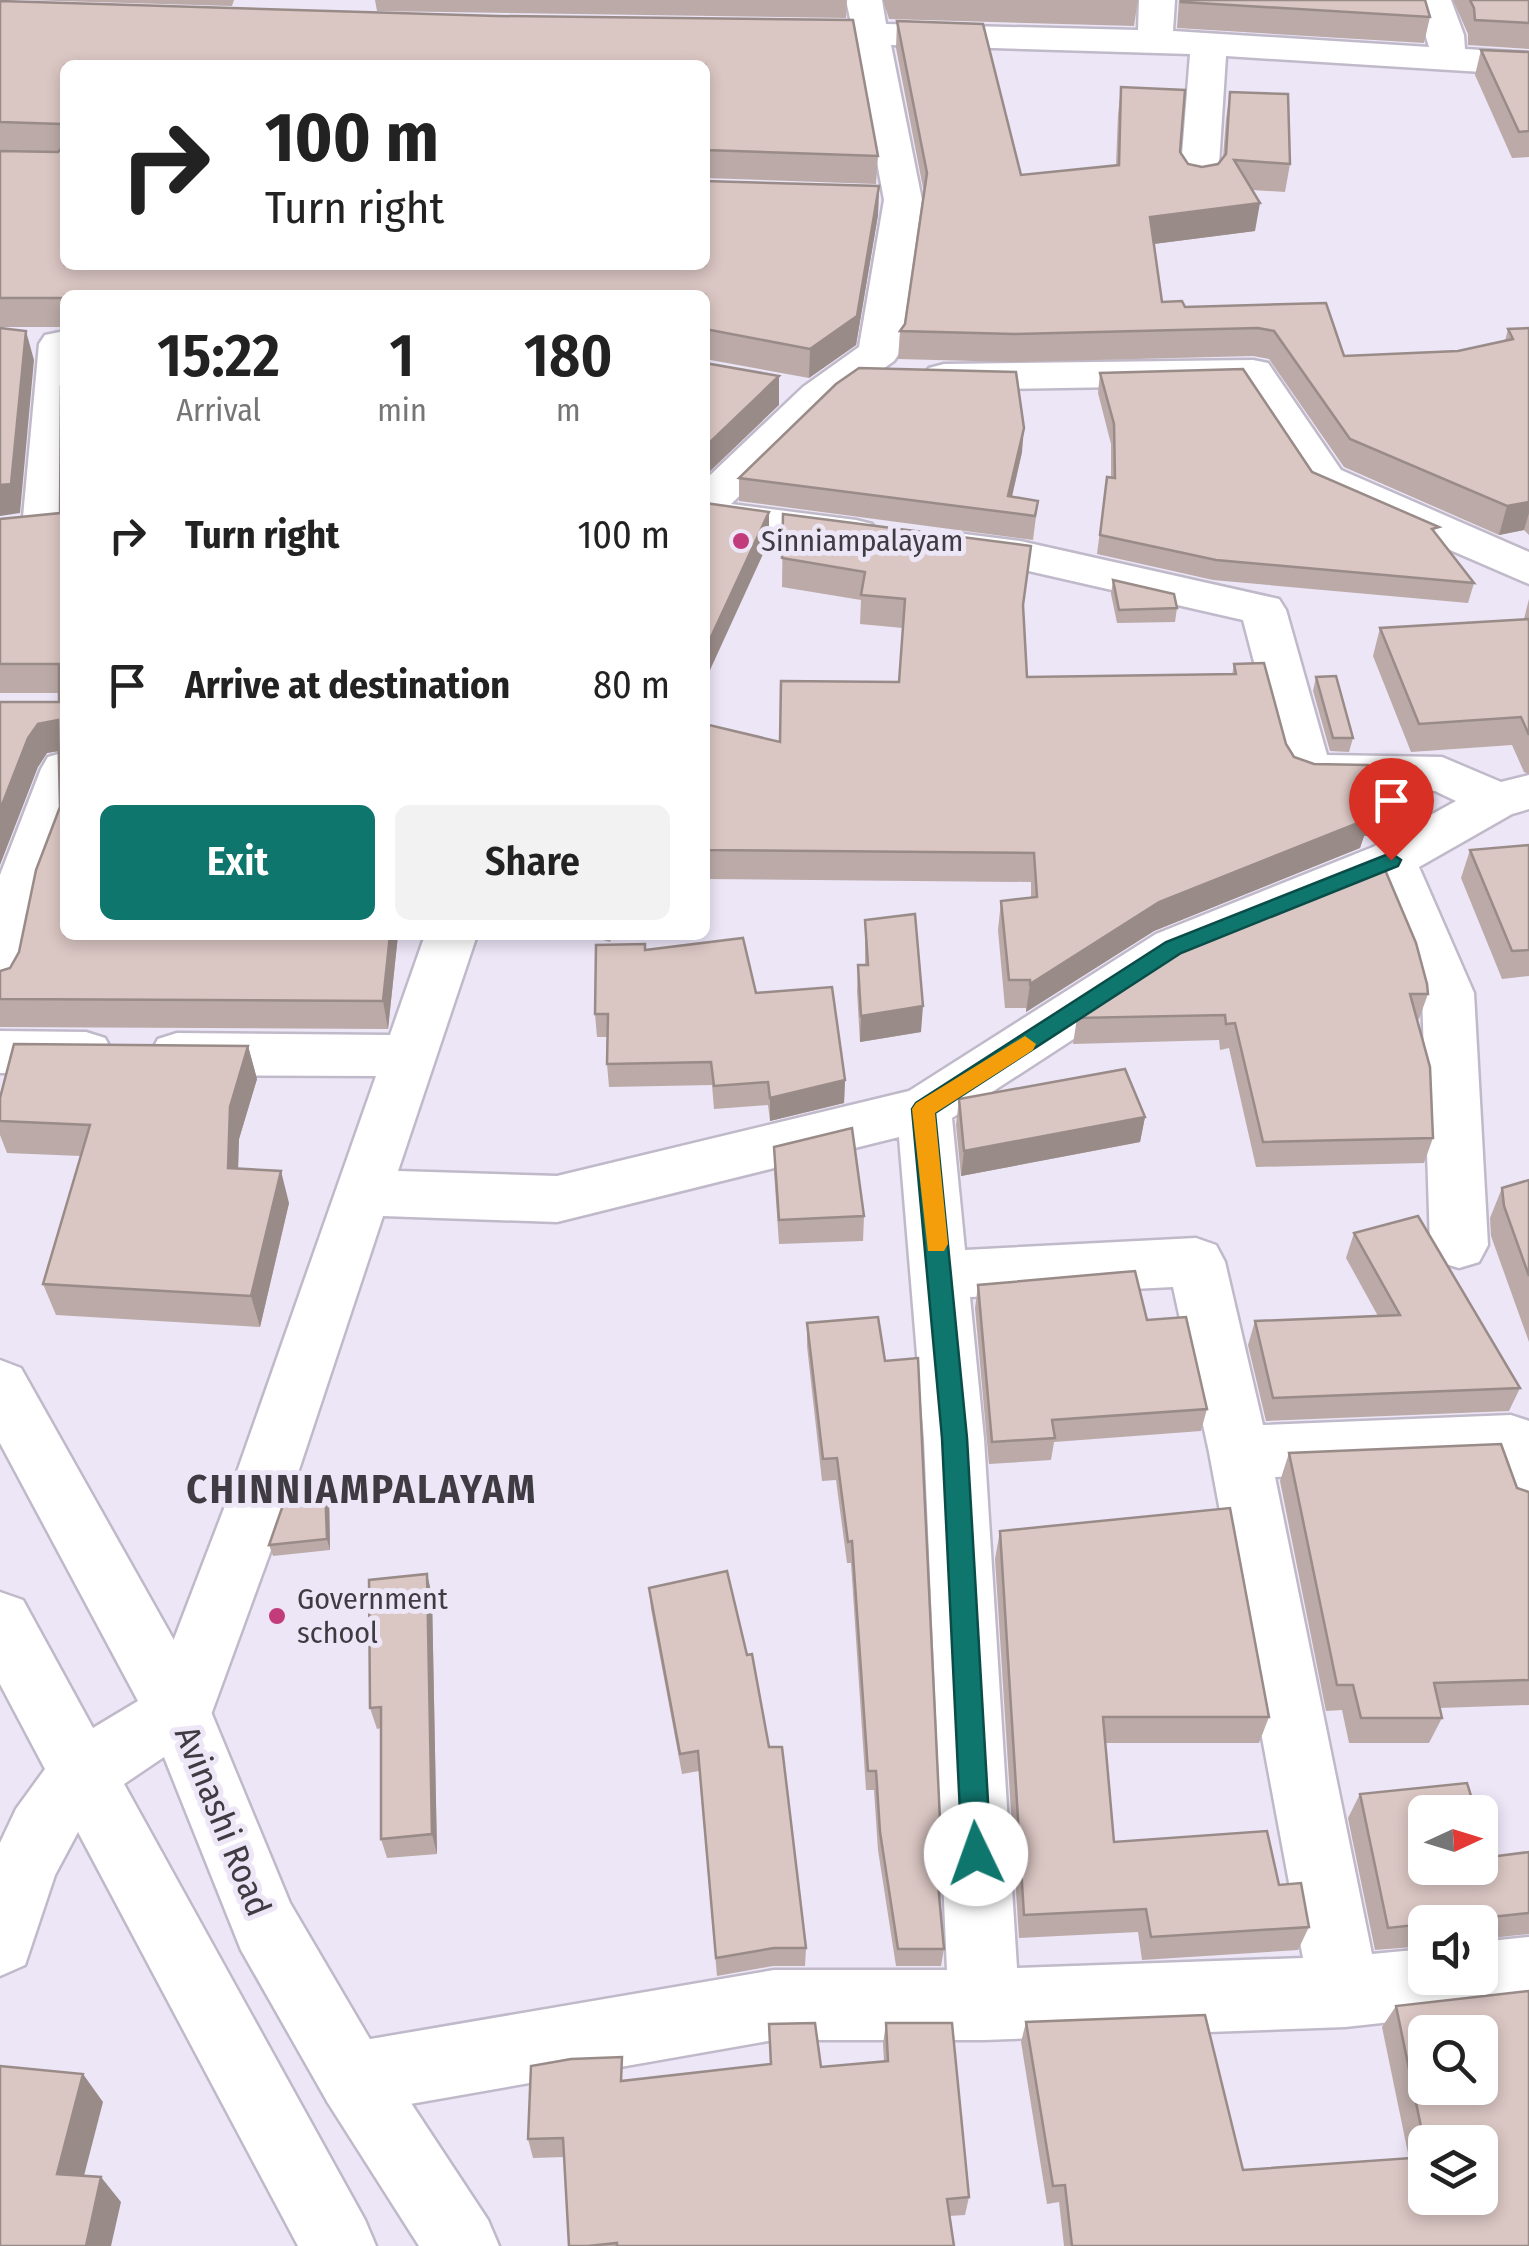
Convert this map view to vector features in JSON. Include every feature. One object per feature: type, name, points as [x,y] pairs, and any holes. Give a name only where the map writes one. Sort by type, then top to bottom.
[{"type":"street","points":[[1156,0],[1156,41]]},
{"type":"street","points":[[1433,0],[1446,35],[1447,61]]},
{"type":"street","points":[[710,500],[834,386],[879,352],[903,200],[868,16]]},
{"type":"street","points":[[737,32],[868,16],[1209,45],[1529,64]]},
{"type":"street","points":[[1199,180],[1209,45]]},
{"type":"street","points":[[864,199],[903,200]]},
{"type":"street","points":[[38,529],[48,344]]},
{"type":"street","points":[[764,385],[1253,372],[1326,480],[1529,569]]},
{"type":"street","points":[[710,516],[1020,555],[1263,610],[1307,772],[1442,774],[1515,796]]},
{"type":"street","points":[[0,979],[17,897],[60,783]]},
{"type":"street","points":[[362,1194],[557,1198],[924,1109],[1174,948],[1391,860],[1515,796]]},
{"type":"street","points":[[1391,860],[1448,993],[1459,1245]]},
{"type":"street","points":[[0,1941],[11,1900],[41,1828],[83,1776],[179,1712],[256,1506],[449,940]]},
{"type":"street","points":[[0,1052],[410,1056]]},
{"type":"street","points":[[924,1109],[954,1438],[984,2004]]},
{"type":"street","points":[[939,1275],[1196,1262],[1239,1452],[1345,1992]]},
{"type":"street","name":"Avinashi Road","points":[[0,1386],[179,1712],[265,1926],[353,2078],[462,2246]]},
{"type":"street","points":[[1239,1452],[1511,1441],[1529,1494]]},
{"type":"street","points":[[7,1652],[83,1776],[339,2246]]},
{"type":"street","points":[[1498,1976],[1529,1972]]},
{"type":"street","points":[[353,2078],[774,2004],[984,2004],[1345,1992],[1408,1985]]},
{"type":"building","points":[[1425,0],[1430,17],[1181,2]]},
{"type":"building","points":[[1470,0],[1529,0],[1529,23],[1475,20]]},
{"type":"building","points":[[0,1],[497,16],[853,20],[878,156],[710,150],[710,60],[60,60],[60,124],[0,122]]},
{"type":"building","points":[[897,21],[983,24],[1021,175],[1119,165],[1121,87],[1185,90],[1180,152],[1188,164],[1202,167],[1218,164],[1226,154],[1230,92],[1288,94],[1290,164],[1234,160],[1260,203],[1150,217],[1162,302],[1182,301],[1185,307],[1326,303],[1344,356],[1458,351],[1513,339],[1508,329],[1529,328],[1529,502],[1507,506],[1350,439],[1274,331],[1258,328],[1014,334],[900,331],[905,324],[927,173]]},
{"type":"building","points":[[1481,50],[1529,52],[1529,131],[1519,132]]},
{"type":"building","points":[[0,151],[58,152],[60,270],[710,270],[710,181],[879,186],[857,316],[810,349],[710,330],[710,290],[60,290],[60,298],[0,298]]},
{"type":"building","points":[[0,328],[26,331],[11,484],[0,485]]},
{"type":"building","points":[[710,364],[779,376],[710,442]]},
{"type":"building","points":[[859,368],[1016,372],[1024,428],[1008,496],[1038,501],[1035,516],[739,478],[836,384]]},
{"type":"building","points":[[1243,369],[1312,472],[1439,527],[1432,529],[1474,583],[1216,560],[1100,535],[1107,477],[1115,478],[1114,424],[1100,373]]},
{"type":"building","points":[[710,504],[769,512],[710,639]]},
{"type":"building","points":[[60,513],[60,807],[58,720],[38,724],[28,738],[0,810],[0,702],[59,702],[59,664],[0,664],[0,519]]},
{"type":"building","points":[[783,514],[1031,546],[1023,605],[1027,677],[1236,674],[1234,664],[1264,663],[1286,744],[1294,757],[1314,764],[1368,765],[1380,806],[1364,808],[1368,819],[1159,902],[1030,984],[1030,980],[1009,980],[1001,901],[1037,897],[1034,853],[710,850],[710,725],[780,742],[781,681],[899,682],[905,599],[861,595],[865,572],[782,558]]},
{"type":"building","points":[[1113,580],[1174,594],[1177,608],[1119,610]]},
{"type":"building","points":[[1529,619],[1529,735],[1521,717],[1419,724],[1380,628]]},
{"type":"building","points":[[1336,676],[1353,738],[1333,738],[1316,677]]},
{"type":"building","points":[[60,807],[60,940],[389,940],[383,1001],[0,999],[0,971],[10,968],[19,952],[36,870]]},
{"type":"building","points":[[1529,845],[1529,950],[1512,951],[1470,850]]},
{"type":"building","points":[[1383,865],[1416,943],[1427,984],[1428,994],[1410,994],[1430,1067],[1433,1138],[1263,1142],[1235,1023],[1226,1024],[1225,1015],[1077,1018],[1199,939]]},
{"type":"building","points":[[915,914],[923,1006],[861,1016],[858,965],[868,965],[865,920]]},
{"type":"building","points":[[743,938],[756,993],[832,987],[845,1080],[770,1098],[768,1082],[714,1086],[711,1062],[607,1064],[608,1014],[595,1014],[596,945],[645,944],[645,950]]},
{"type":"building","points":[[14,1044],[248,1046],[230,1107],[228,1168],[281,1171],[251,1296],[43,1284],[90,1125],[0,1121],[0,1098]]},
{"type":"building","points":[[1125,1069],[1145,1117],[964,1151],[959,1099]]},
{"type":"building","points":[[852,1128],[864,1216],[779,1220],[774,1147]]},
{"type":"building","points":[[1529,1180],[1529,1276],[1504,1206],[1502,1188]]},
{"type":"building","points":[[1418,1216],[1520,1388],[1273,1398],[1255,1321],[1400,1315],[1354,1233]]},
{"type":"building","points":[[1135,1271],[1147,1320],[1186,1317],[1207,1409],[1052,1420],[1055,1438],[992,1442],[978,1285]]},
{"type":"building","points":[[878,1317],[885,1361],[918,1358],[943,1883],[938,1884],[944,1949],[898,1949],[880,1832],[876,1771],[868,1771],[852,1541],[848,1542],[837,1458],[823,1459],[807,1323]]},
{"type":"building","points":[[1501,1444],[1517,1488],[1529,1492],[1529,1680],[1434,1683],[1442,1718],[1361,1718],[1353,1685],[1337,1685],[1289,1453]]},
{"type":"building","points":[[325,1484],[327,1539],[269,1545],[289,1488]]},
{"type":"building","points":[[1230,1508],[1269,1717],[1103,1717],[1114,1842],[1267,1831],[1279,1885],[1301,1883],[1309,1927],[1151,1937],[1146,1909],[1024,1915],[1000,1531]]},
{"type":"building","points":[[727,1571],[747,1655],[752,1654],[769,1747],[782,1747],[806,1948],[774,1948],[716,1958],[698,1751],[680,1754],[649,1588]]},
{"type":"building","points":[[427,1574],[432,1834],[381,1839],[381,1707],[370,1708],[369,1580]]},
{"type":"building","points":[[1467,1783],[1471,1795],[1408,1795],[1408,1885],[1498,1885],[1498,1856],[1529,1852],[1529,1913],[1498,1916],[1498,1905],[1408,1905],[1408,1926],[1388,1928],[1360,1794]]},
{"type":"building","points":[[1529,1991],[1529,2246],[1072,2246],[1065,2185],[1053,2186],[1026,2022],[1205,2015],[1243,2170],[1408,2158],[1408,2215],[1498,2215],[1498,2125],[1421,2125],[1417,2105],[1498,2105],[1498,2015],[1408,2015],[1408,2064],[1396,2006]]},
{"type":"building","points":[[815,2023],[821,2067],[888,2061],[886,2023],[952,2023],[969,2197],[947,2199],[954,2246],[569,2246],[563,2138],[528,2139],[531,2066],[571,2059],[622,2057],[621,2081],[771,2064],[769,2024]]},
{"type":"building","points":[[0,2066],[83,2074],[57,2174],[101,2177],[86,2246],[0,2246]]},
{"type":"slow traffic","points":[[936,1244],[924,1109],[1025,1044]]},
{"type":"place","name":"Sinniampalayam","points":[[741,541]]},
{"type":"place","name":"Government school","points":[[277,1616]]},
{"type":"district","name":"CHINNIAMPALAYAM","points":[[362,1490]]},
{"type":"route","points":[[976,1854],[954,1438],[924,1109],[1174,948],[1391,860]]}]
